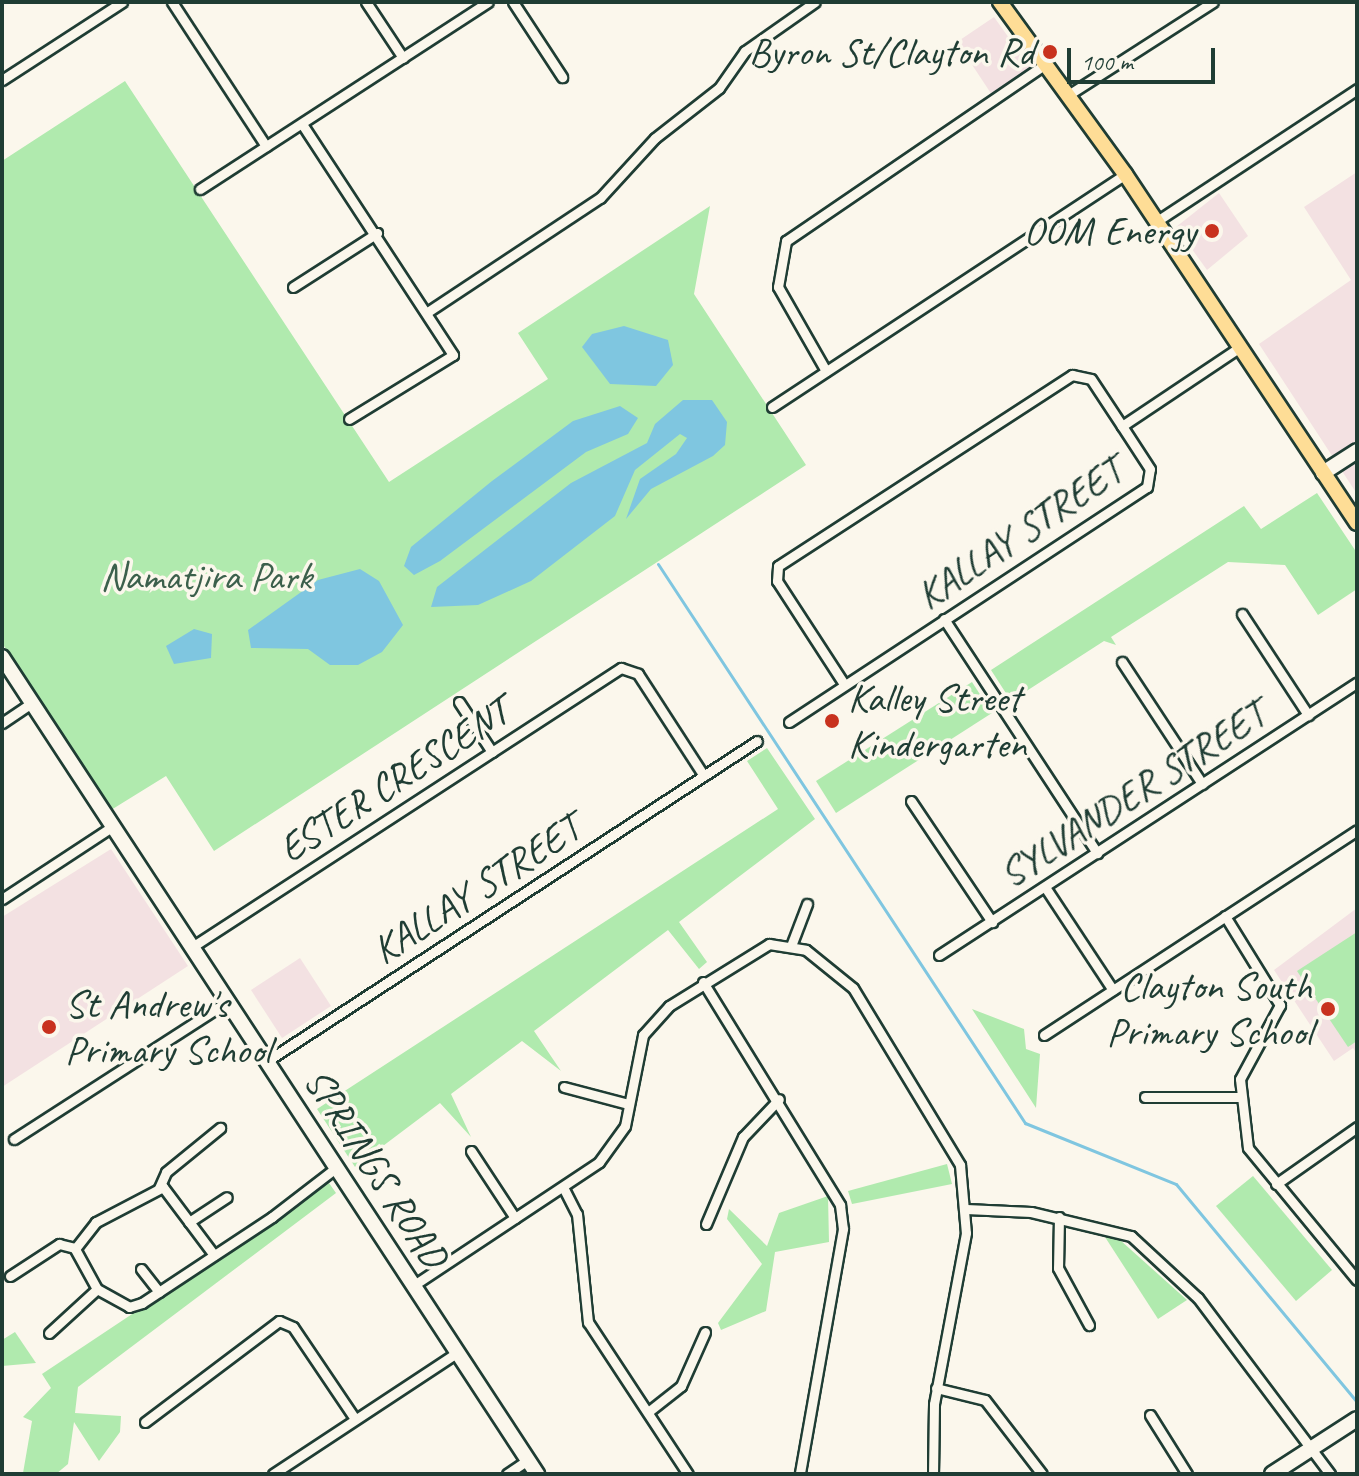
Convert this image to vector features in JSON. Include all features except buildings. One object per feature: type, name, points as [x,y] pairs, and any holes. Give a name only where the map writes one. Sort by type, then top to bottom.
[{"type":"main road","points":[[1000,2],[1125,174],[1357,523]]},
{"type":"main road","points":[[1323,473],[1357,451]]},
{"type":"main road","name":"SPRINGS ROAD","points":[[2,657],[537,1474]]},
{"type":"main road","points":[[1284,1474],[1357,1419]]},
{"type":"main road","points":[[1272,1474],[1357,1426]]},
{"type":"street","points":[[2,80],[122,2]]},
{"type":"street","points":[[172,2],[266,146]]},
{"type":"street","points":[[366,2],[403,58]]},
{"type":"street","points":[[200,189],[488,2]]},
{"type":"street","points":[[513,2],[562,77]]},
{"type":"street","points":[[429,311],[600,198],[655,138],[719,88],[745,51],[815,2]]},
{"type":"street","points":[[1068,95],[1213,2]]},
{"type":"street","points":[[826,371],[778,287],[786,241],[1045,64]]},
{"type":"street","points":[[1157,221],[1357,89]]},
{"type":"street","points":[[302,124],[450,344],[449,362],[349,419]]},
{"type":"street","points":[[772,407],[1125,174]]},
{"type":"street","points":[[293,287],[377,233]]},
{"type":"street","name":"KALLAY STREET","points":[[789,722],[1147,487],[1150,469],[1122,426],[1240,347]]},
{"type":"street","points":[[844,684],[768,571],[1072,375],[1093,381],[1122,426]]},
{"type":"street","points":[[1242,614],[1308,715]]},
{"type":"street","points":[[944,619],[1097,853]]},
{"type":"street","name":"ESTER CRESCENT","points":[[192,947],[630,662],[704,776]]},
{"type":"street","points":[[1122,662],[1202,784]]},
{"type":"street","name":"SYLVANDER STREET","points":[[939,955],[1357,683]]},
{"type":"street","points":[[459,702],[492,752]]},
{"type":"street","points":[[2,723],[32,703]]},
{"type":"street","name":"KALLAY STREET","points":[[267,1061],[757,741]]},
{"type":"street","points":[[911,801],[992,922]]},
{"type":"street","points":[[2,899],[113,826]]},
{"type":"street","points":[[1044,1035],[1357,830]]},
{"type":"street","points":[[1045,887],[1113,990]]},
{"type":"street","points":[[791,946],[807,904]]},
{"type":"street","points":[[1225,916],[1276,993],[1278,1016],[1247,1060],[1238,1097],[1248,1148],[1356,1277]]},
{"type":"street","points":[[414,1285],[563,1187],[613,1147],[628,1104],[643,1035],[703,982],[769,944],[791,946],[823,958],[853,988],[951,1142],[966,1209],[936,1388],[933,1474]]},
{"type":"street","points":[[703,982],[830,1178],[843,1229],[800,1474]]},
{"type":"street","points":[[14,1139],[228,1001]]},
{"type":"street","points":[[564,1087],[628,1104]]},
{"type":"street","points":[[1145,1097],[1238,1097]]},
{"type":"street","points":[[706,1224],[743,1137],[779,1099]]},
{"type":"street","points":[[1276,1184],[1357,1127]]},
{"type":"street","points":[[75,1248],[81,1232],[159,1188],[166,1172],[220,1128]]},
{"type":"street","points":[[471,1151],[515,1218]]},
{"type":"street","points":[[10,1276],[59,1244],[75,1248],[97,1289],[129,1307],[159,1292],[214,1255],[337,1167]]},
{"type":"street","points":[[563,1187],[577,1214],[588,1322],[688,1474]]},
{"type":"street","points":[[159,1188],[214,1255]]},
{"type":"street","points":[[189,1222],[227,1197]]},
{"type":"street","points":[[966,1209],[1059,1217],[1126,1232],[1185,1284],[1330,1474]]},
{"type":"street","points":[[1059,1217],[1058,1268],[1089,1325]]},
{"type":"street","points":[[141,1269],[159,1292]]},
{"type":"street","points":[[49,1333],[97,1289]]},
{"type":"street","points":[[145,1422],[279,1321],[293,1327],[355,1419]]},
{"type":"street","points":[[648,1412],[681,1386],[705,1332]]},
{"type":"street","points":[[273,1474],[458,1352]]},
{"type":"street","points":[[936,1388],[992,1406],[1042,1474]]},
{"type":"street","points":[[1150,1415],[1187,1474]]},
{"type":"street","points":[[507,1474],[528,1460]]},
{"type":"shaded area","points":[[994,17],[1034,73],[994,98],[957,42]]},
{"type":"shaded area","points":[[1357,172],[1357,494],[1259,344],[1351,280],[1304,207]]},
{"type":"shaded area","name":"OOM Energy","points":[[1219,193],[1248,236],[1207,270],[1176,227]]},
{"type":"shaded area","name":"St Andrew's Primary School","points":[[111,849],[188,966],[2,1087],[2,917]]},
{"type":"shaded area","name":"Clayton South Primary School","points":[[1357,908],[1357,1054],[1353,1048],[1334,1061],[1274,970]]},
{"type":"shaded area","points":[[300,958],[331,1006],[282,1038],[251,990]]},
{"type":"green space","name":"Namatjira Park","points":[[125,81],[389,482],[548,379],[518,333],[710,206],[694,294],[806,465],[214,851],[166,776],[111,810],[2,643],[2,161]]},
{"type":"green space","points":[[1317,493],[1357,553],[1357,589],[1318,615],[1285,565],[1228,562],[1111,637],[1116,645],[1104,641],[1011,701],[991,670],[1244,506],[1261,529]]},
{"type":"green space","points":[[972,682],[992,713],[836,813],[816,781]]},
{"type":"green space","points":[[767,748],[815,819],[679,922],[707,962],[699,969],[668,930],[534,1031],[561,1071],[522,1041],[451,1094],[471,1137],[440,1103],[355,1167],[317,1109],[778,809],[747,761]]},
{"type":"green space","points":[[1357,932],[1357,1041],[1348,1047],[1297,971]]},
{"type":"green space","points":[[972,1009],[1024,1029],[1026,1049],[1040,1054],[1036,1108]]},
{"type":"green space","points":[[947,1164],[952,1184],[852,1204],[848,1191]]},
{"type":"green space","points":[[1253,1176],[1332,1270],[1296,1301],[1216,1206]]},
{"type":"green space","points":[[329,1183],[336,1193],[78,1387],[75,1413],[121,1416],[120,1432],[99,1461],[74,1422],[68,1464],[56,1474],[23,1473],[32,1421],[23,1417],[51,1388],[42,1374]]},
{"type":"green space","points":[[828,1196],[829,1242],[775,1252],[766,1311],[721,1330],[718,1323],[762,1264],[727,1219],[729,1209],[767,1246],[779,1213]]},
{"type":"green space","points":[[1105,1237],[1120,1240],[1187,1300],[1158,1319]]},
{"type":"green space","points":[[15,1332],[36,1363],[2,1366],[2,1340]]},
{"type":"water","points":[[624,326],[668,340],[673,365],[656,386],[610,384],[582,347],[592,334]]},
{"type":"water","points":[[683,400],[712,400],[727,422],[725,445],[713,456],[651,489],[626,519],[640,479],[676,454],[687,438],[680,434],[635,470],[615,516],[531,581],[478,605],[431,607],[437,587],[571,483],[647,443],[655,424]]},
{"type":"water","points":[[620,406],[638,418],[628,434],[586,452],[440,561],[414,575],[404,566],[411,547],[573,421]]},
{"type":"water","points":[[360,569],[379,581],[403,625],[382,652],[358,665],[330,665],[308,649],[251,648],[248,630],[318,580]]},
{"type":"water","points":[[194,629],[212,634],[211,658],[174,664],[166,646]]},
{"type":"waterway","points":[[658,564],[1025,1123],[1176,1184],[1357,1402]]},
{"type":"place","name":"Byron St/Clayton Rd","points":[[1050,52]]},
{"type":"place","name":"OOM Energy","points":[[1212,231]]},
{"type":"place","name":"Kalley Street Kindergarten","points":[[832,721]]},
{"type":"place","name":"Clayton South Primary School","points":[[1328,1009]]},
{"type":"place","name":"St Andrew's Primary School","points":[[49,1027]]}]
